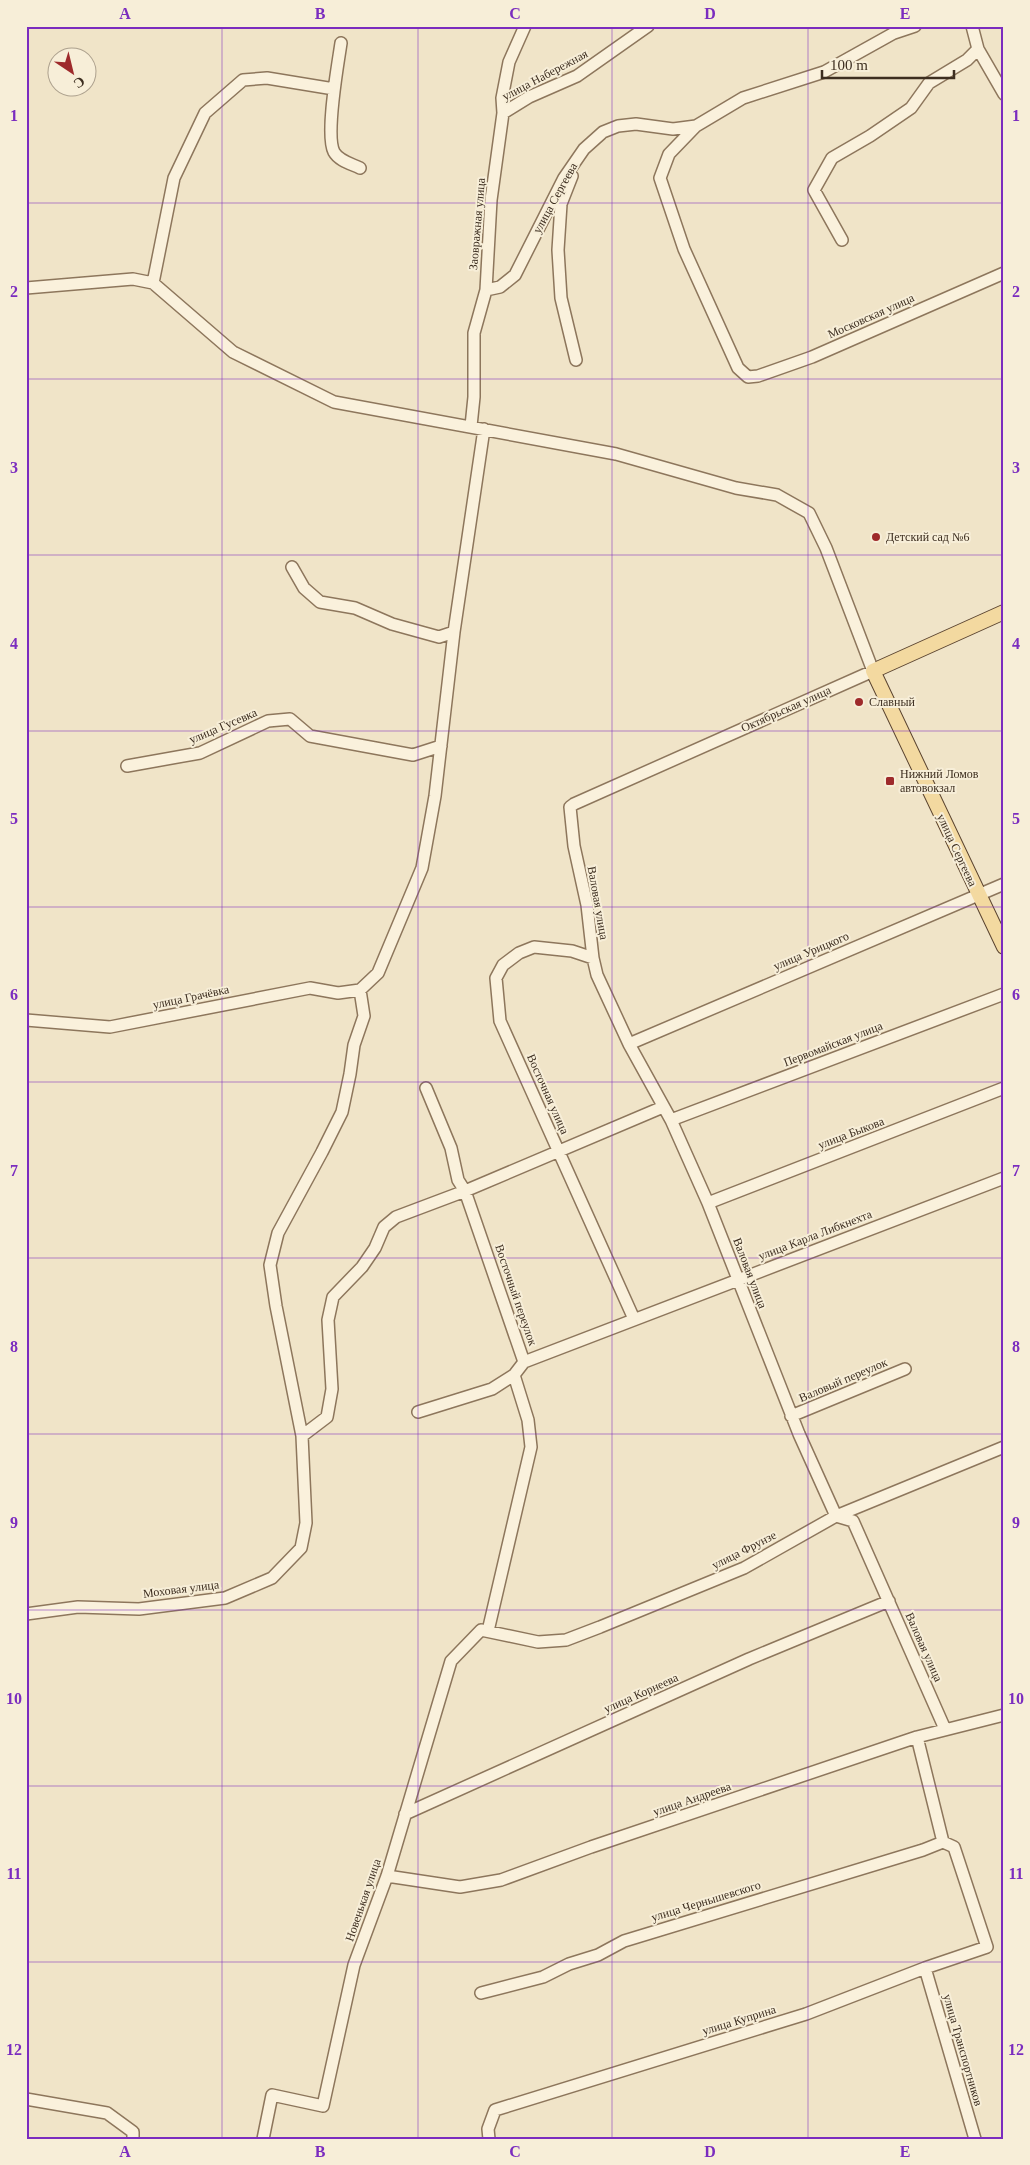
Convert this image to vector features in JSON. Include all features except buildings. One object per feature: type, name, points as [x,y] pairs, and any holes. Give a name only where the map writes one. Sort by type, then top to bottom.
[{"type":"main road","name":"Октябрьская улица","points":[[873,670],[1004,612]]},
{"type":"main road","name":"улица Сергеева","points":[[873,670],[1004,947]]},
{"type":"street","name":"Заовражная улица","points":[[471,426],[474,397],[474,333],[486,290],[491,200],[503,113],[502,98],[509,62],[525,26]]},
{"type":"street","name":"улица Набережная","points":[[503,113],[529,97],[577,76],[648,26]]},
{"type":"street","name":"улица Сергеева","points":[[486,290],[500,287],[515,275],[564,178],[584,149],[603,132],[618,126],[636,124],[684,129],[696,126],[742,98],[824,72],[894,33],[915,26]]},
{"type":"street","points":[[972,26],[978,49],[1004,94]]},
{"type":"street","points":[[341,43],[334,89],[331,142],[334,153],[344,161],[360,168]]},
{"type":"street","points":[[842,240],[814,190],[832,158],[870,136],[911,108],[929,83],[967,60],[978,49]]},
{"type":"street","points":[[153,283],[174,178],[204,113],[243,80],[267,78],[334,89]]},
{"type":"street","points":[[669,154],[696,126]]},
{"type":"street","points":[[662,128],[670,138],[669,154]]},
{"type":"street","points":[[576,360],[561,298],[558,250],[561,204],[584,149]]},
{"type":"street","name":"Московская улица","points":[[669,154],[660,178],[674,222],[684,249],[738,368],[748,377],[758,376],[812,357],[1004,273]]},
{"type":"street","points":[[26,288],[132,279],[153,283],[233,352],[334,402],[616,454],[736,488],[777,494],[809,513],[826,548],[873,670]]},
{"type":"street","points":[[360,990],[378,973],[422,868],[435,796],[454,632],[484,429]]},
{"type":"street","points":[[292,567],[304,588],[320,602],[355,608],[392,624],[439,637],[454,632]]},
{"type":"street","name":"Октябрьская улица","points":[[570,807],[873,670]]},
{"type":"street","name":"улица Гусевка","points":[[127,766],[200,753],[268,721],[290,719],[310,736],[414,754],[441,746]]},
{"type":"street","name":"Валовая улица","points":[[570,807],[574,846],[587,904],[597,976],[629,1044],[671,1120],[708,1203],[792,1416],[836,1516],[853,1521],[945,1730]]},
{"type":"street","name":"улица Урицкого","points":[[629,1044],[1004,884]]},
{"type":"street","name":"Восточная улица","points":[[593,958],[572,951],[534,947],[519,953],[503,965],[496,978],[500,1021],[634,1319]]},
{"type":"street","name":"улица Грачёвка","points":[[26,1020],[110,1027],[310,988],[338,993],[360,990]]},
{"type":"street","name":"Моховая улица","points":[[26,1614],[78,1607],[139,1608],[225,1598],[272,1578],[301,1548],[306,1523],[302,1436],[276,1306],[270,1265],[278,1233],[342,1112],[354,1045],[364,1016],[360,990]]},
{"type":"street","name":"Первомайская улица","points":[[671,1120],[1004,994]]},
{"type":"street","name":"Восточный переулок","points":[[426,1088],[451,1148],[458,1180],[465,1191],[524,1362],[514,1375]]},
{"type":"street","name":"улица Быкова","points":[[708,1203],[1004,1088]]},
{"type":"street","points":[[302,1436],[327,1417],[332,1389],[328,1320],[333,1296],[362,1267],[375,1248],[384,1227],[396,1217],[465,1191],[664,1107]]},
{"type":"street","name":"улица Карла Либкнехта","points":[[524,1362],[1004,1178]]},
{"type":"street","name":"Валовый переулок","points":[[792,1416],[905,1369]]},
{"type":"street","points":[[418,1412],[492,1388],[514,1375],[528,1420],[531,1447],[488,1632]]},
{"type":"street","name":"улица Фрунзе","points":[[488,1632],[538,1642],[566,1640],[600,1628],[744,1568],[836,1516],[1004,1447]]},
{"type":"street","name":"улица Корнеева","points":[[405,1814],[749,1659],[889,1601]]},
{"type":"street","name":"Новенькая улица","points":[[263,2139],[272,2095],[323,2106],[354,1965],[386,1876],[451,1661],[481,1630],[488,1632]]},
{"type":"street","name":"улица Андреева","points":[[386,1876],[460,1887],[501,1880],[591,1847],[917,1737],[1004,1715]]},
{"type":"street","points":[[917,1737],[943,1842]]},
{"type":"street","name":"улица Куприна","points":[[489,2139],[488,2129],[495,2110],[806,2014],[925,1968],[987,1947],[954,1847],[943,1842]]},
{"type":"street","name":"улица Чернышевского","points":[[481,1993],[543,1978],[569,1964],[598,1955],[624,1940],[914,1853],[943,1842]]},
{"type":"street","name":"улица Транспортников","points":[[925,1968],[975,2139]]},
{"type":"street","points":[[26,2099],[107,2113],[133,2132],[132,2139]]},
{"type":"place","name":"Детский сад №6","points":[[876,537]]},
{"type":"place","name":"Славный","points":[[859,702]]},
{"type":"place","name":"Нижний Ломов автовокзал","points":[[890,781]]}]
